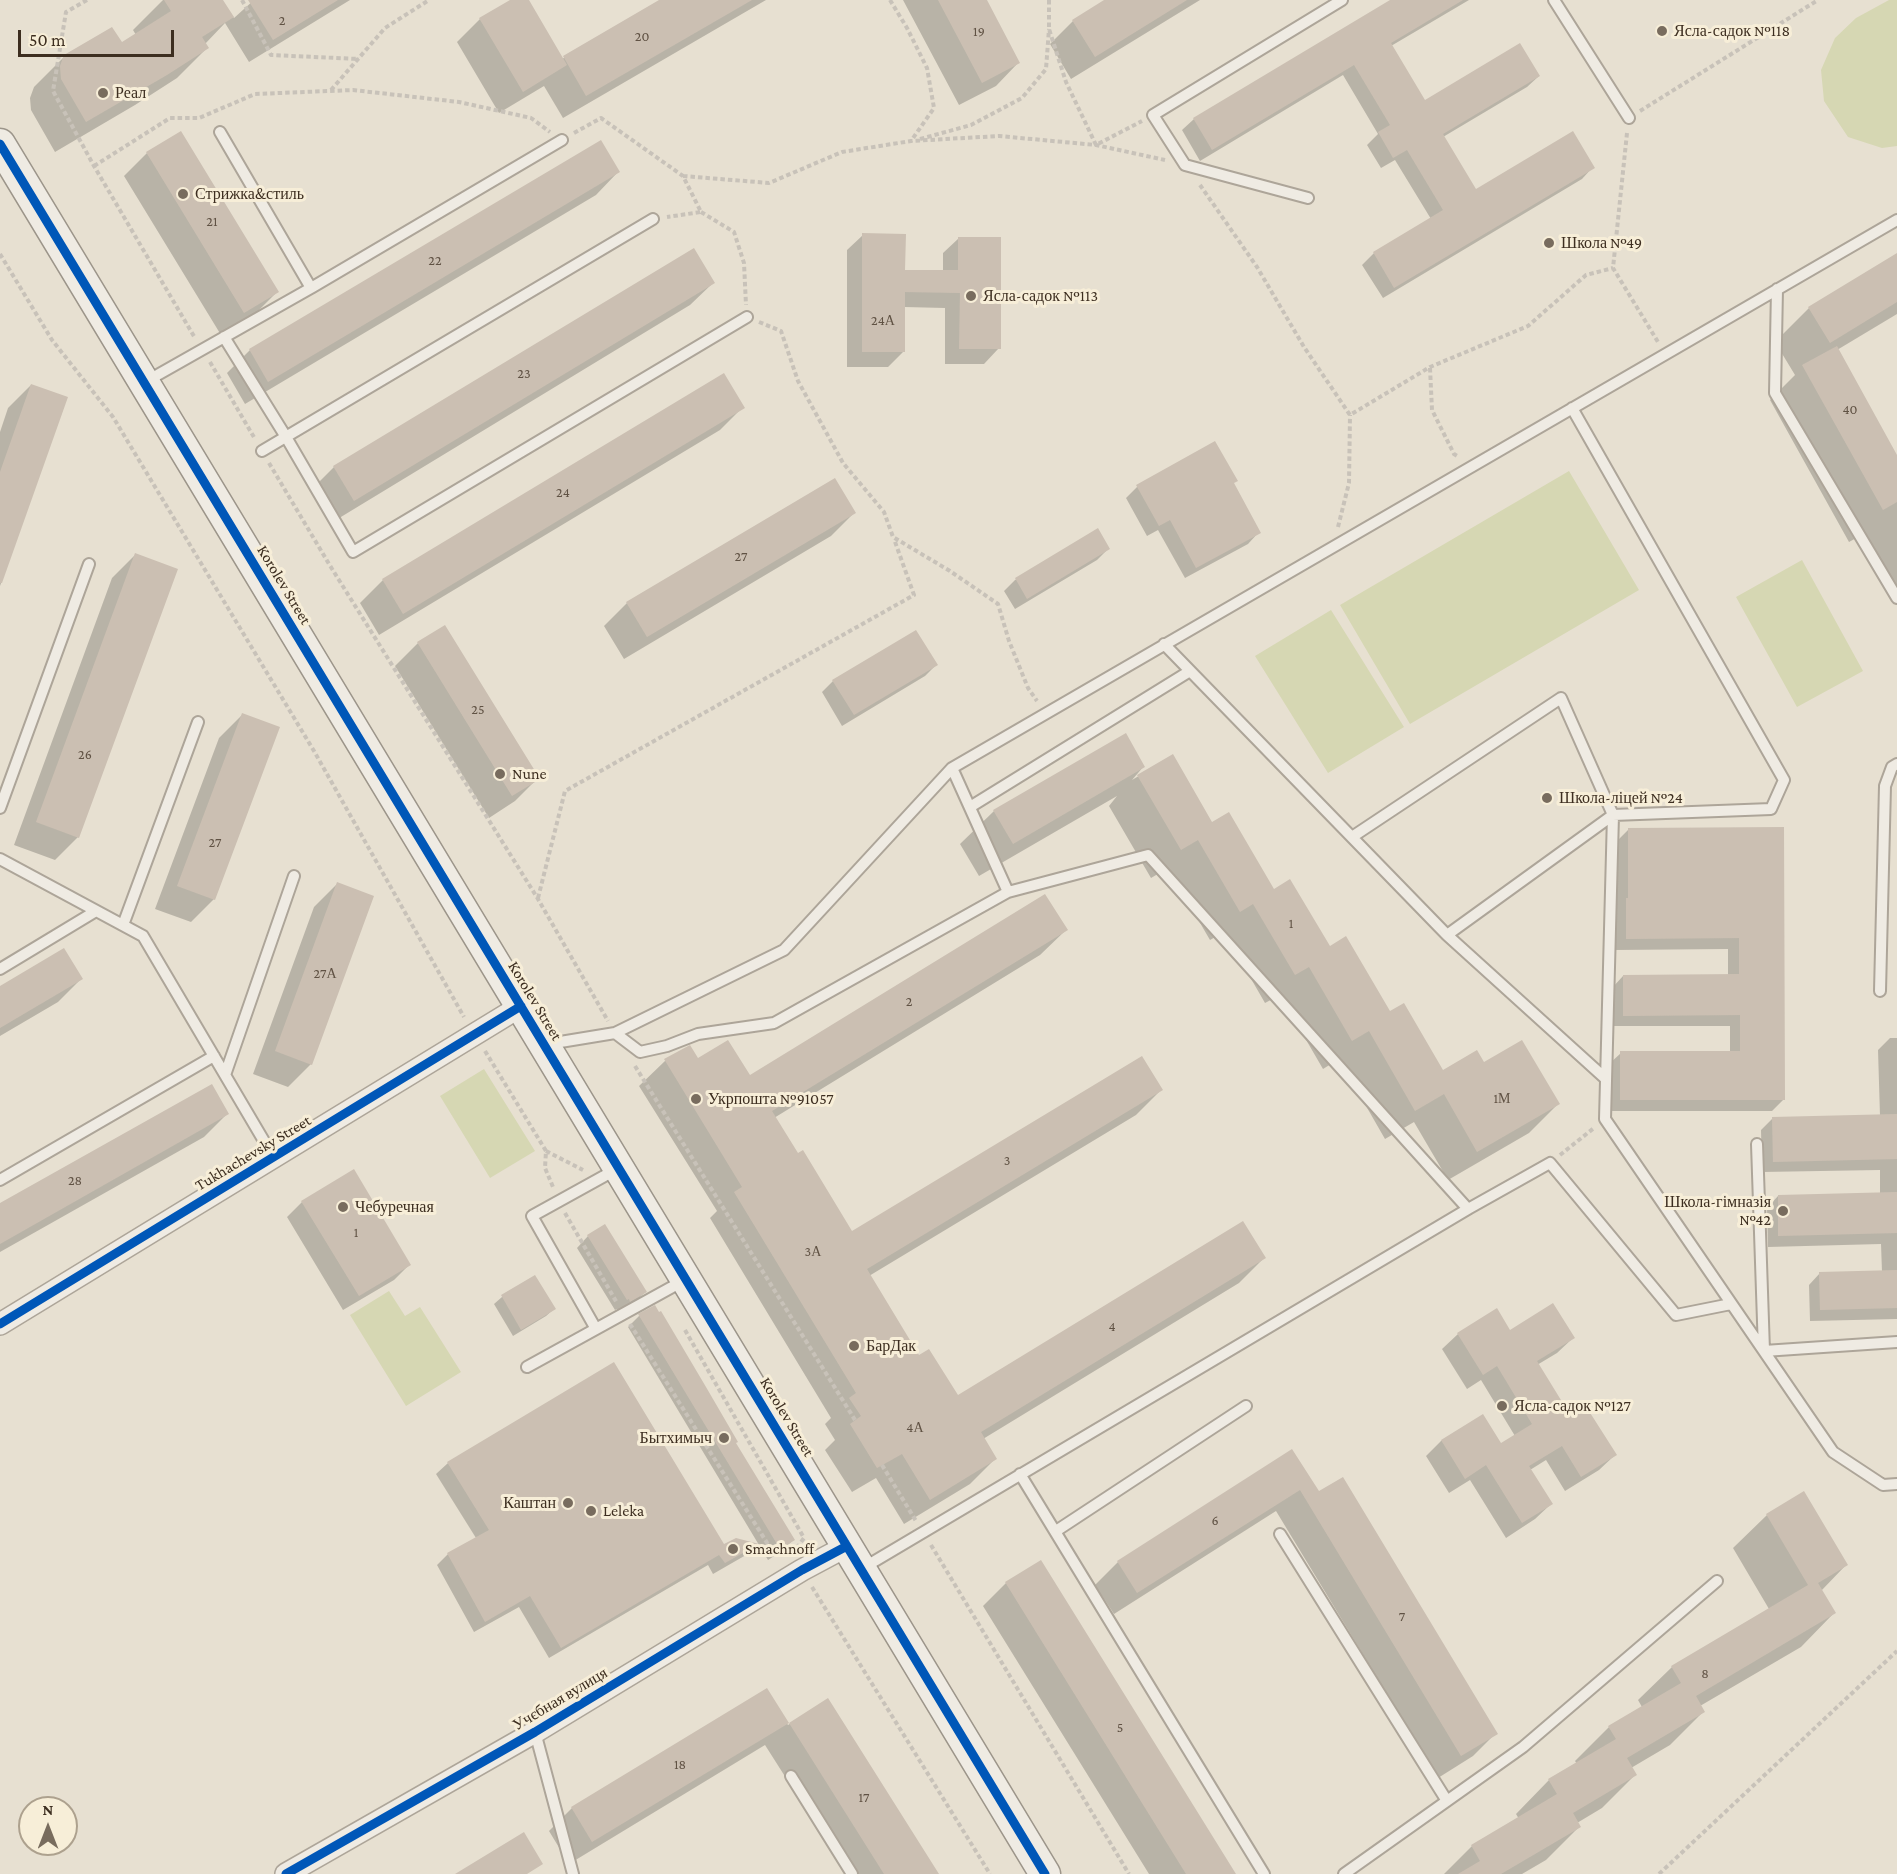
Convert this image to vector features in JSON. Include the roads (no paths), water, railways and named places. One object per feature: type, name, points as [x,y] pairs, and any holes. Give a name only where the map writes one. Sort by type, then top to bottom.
[{"type":"street","name":"Korolev Street","points":[[0,144],[521,1006],[544,1045],[607,1174],[674,1286],[854,1557],[1045,1874]]},
{"type":"street","name":"Tukhachevsky Street","points":[[0,1324],[521,1006]]},
{"type":"street","name":"Учєбная вулиця","points":[[286,1874],[535,1732],[802,1570],[854,1557]]},
{"type":"lane","points":[[1308,198],[1185,165],[1153,115],[1342,0]]},
{"type":"lane","points":[[1554,0],[1629,118]]},
{"type":"lane","points":[[220,132],[311,288]]},
{"type":"lane","points":[[144,382],[311,288],[562,140]]},
{"type":"lane","points":[[262,451],[653,219]]},
{"type":"lane","points":[[544,1045],[615,1033],[784,950],[952,768],[1329,547],[1897,220]]},
{"type":"lane","points":[[1777,289],[1774,393],[1897,598]]},
{"type":"lane","points":[[224,337],[353,552],[747,317]]},
{"type":"lane","points":[[1447,935],[1613,816],[1771,809],[1784,780],[1572,408]]},
{"type":"lane","points":[[0,808],[88,564]]},
{"type":"lane","points":[[1164,644],[1447,935],[1606,1078]]},
{"type":"lane","points":[[970,807],[1190,671]]},
{"type":"lane","points":[[1352,837],[1561,698],[1613,816],[1605,1119],[1833,1452],[1883,1485],[1897,1484]]},
{"type":"lane","points":[[123,925],[198,722]]},
{"type":"lane","points":[[1880,991],[1884,786],[1892,767],[1897,764]]},
{"type":"lane","points":[[952,768],[1008,892]]},
{"type":"lane","points":[[615,1033],[639,1052],[667,1046],[698,1034],[774,1023],[1008,892],[1148,855],[1468,1209]]},
{"type":"lane","points":[[0,858],[143,936],[274,1158]]},
{"type":"lane","points":[[225,1075],[294,876]]},
{"type":"lane","points":[[0,969],[96,911]]},
{"type":"lane","points":[[0,1180],[214,1056]]},
{"type":"lane","points":[[1757,1144],[1764,1351]]},
{"type":"lane","points":[[854,1557],[923,1532],[1468,1209],[1550,1163],[1676,1315],[1731,1304]]},
{"type":"lane","points":[[596,1329],[532,1216],[607,1174]]},
{"type":"lane","points":[[527,1367],[674,1286]]},
{"type":"lane","points":[[1764,1351],[1897,1342]]},
{"type":"lane","points":[[1056,1531],[1246,1406]]},
{"type":"lane","points":[[1020,1474],[1264,1874]]},
{"type":"lane","points":[[1280,1534],[1447,1801]]},
{"type":"lane","points":[[1344,1874],[1523,1747],[1717,1581]]},
{"type":"lane","points":[[535,1732],[573,1874]]},
{"type":"lane","points":[[791,1776],[852,1874]]},
{"type":"place","name":"Ясла-садок №118","points":[[1662,31]]},
{"type":"place","name":"Реал","points":[[103,93]]},
{"type":"place","name":"Стрижка&стиль","points":[[183,194]]},
{"type":"place","name":"Школа №49","points":[[1549,243]]},
{"type":"place","name":"Ясла-садок №113","points":[[971,296]]},
{"type":"place","name":"Nune","points":[[500,774]]},
{"type":"place","name":"Школа-ліцей №24","points":[[1547,798]]},
{"type":"place","name":"Укрпошта №91057","points":[[696,1099]]},
{"type":"place","name":"Чебуречная","points":[[343,1207]]},
{"type":"place","name":"Школа-гімназія №42","points":[[1783,1211]]},
{"type":"place","name":"БарДак","points":[[854,1346]]},
{"type":"place","name":"Ясла-садок №127","points":[[1502,1406]]},
{"type":"place","name":"Бытхимыч","points":[[724,1438]]},
{"type":"place","name":"Каштан","points":[[568,1503]]},
{"type":"place","name":"Leleka","points":[[591,1511]]},
{"type":"place","name":"Smachnoff","points":[[733,1549]]}]
